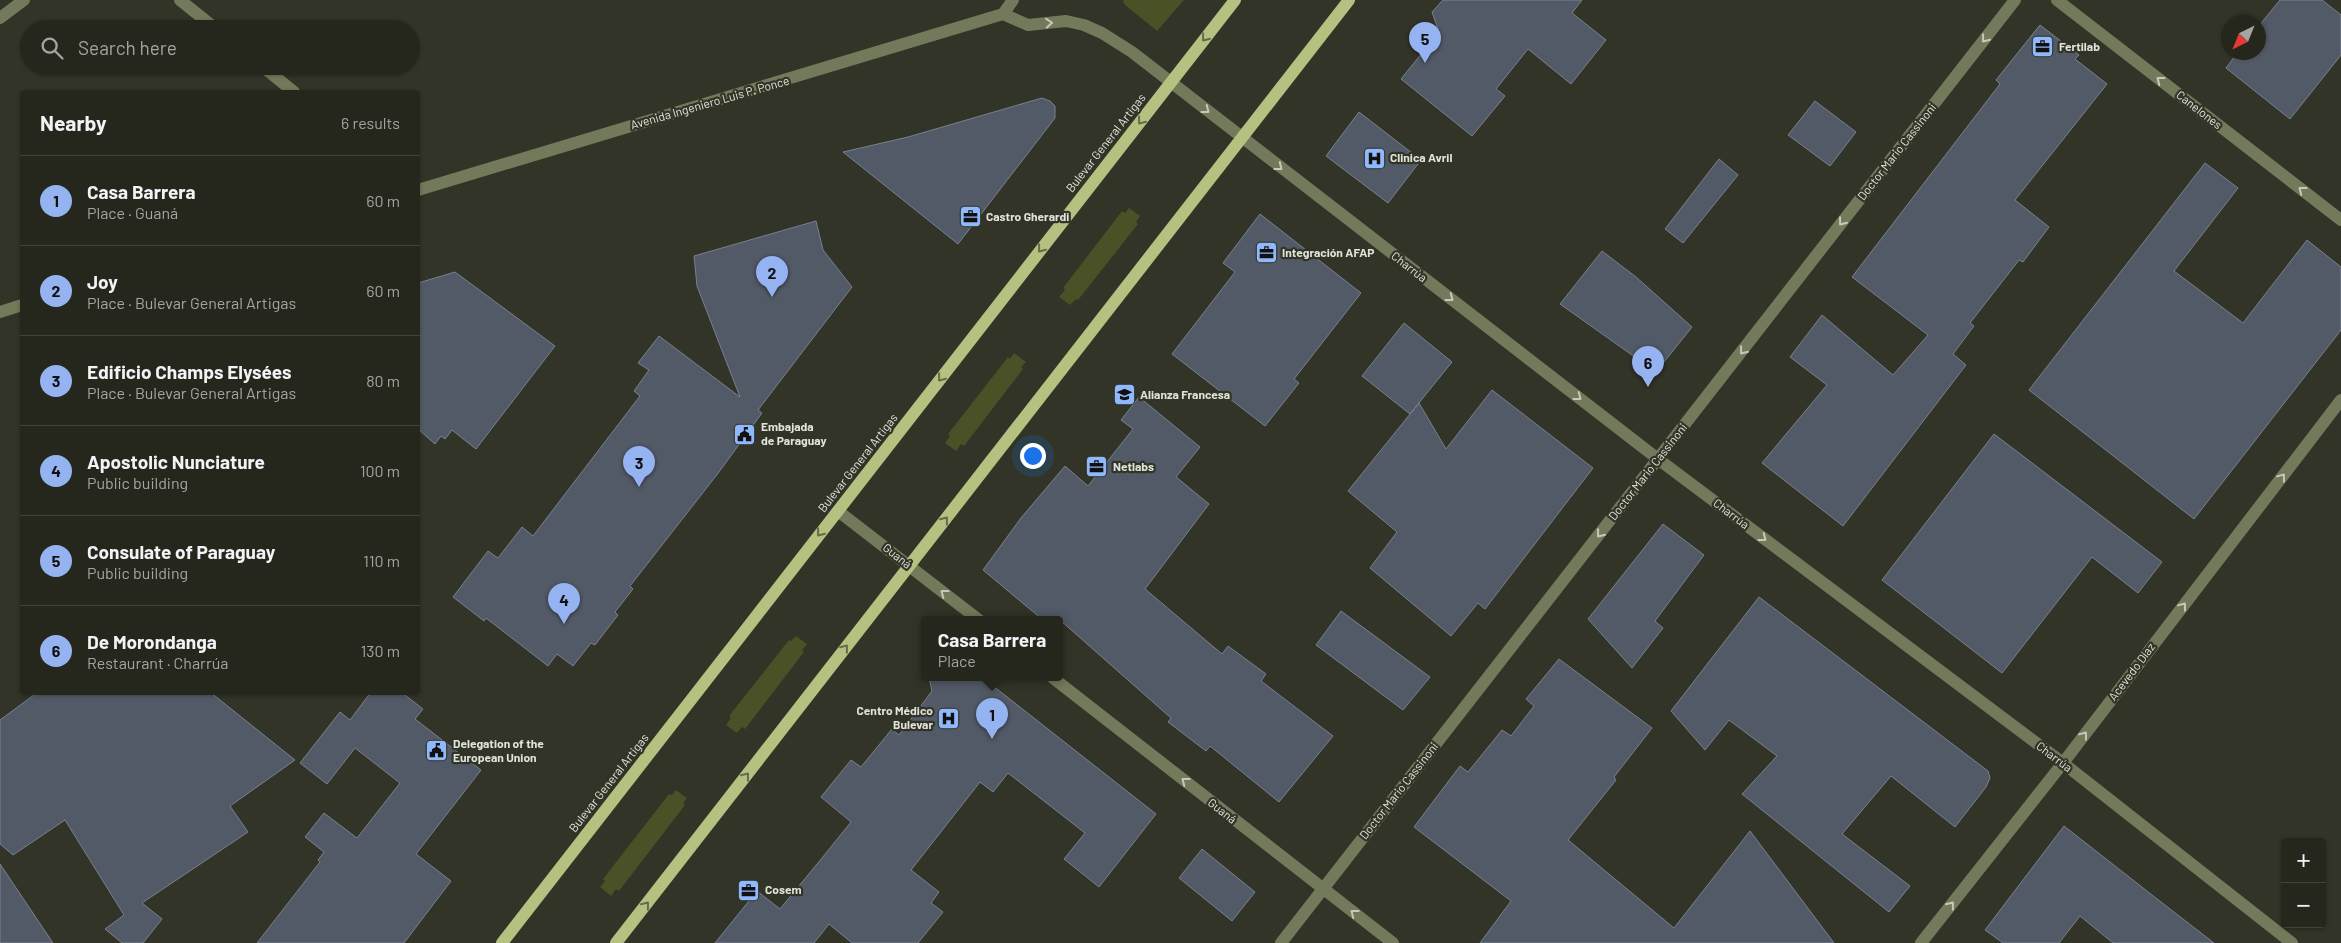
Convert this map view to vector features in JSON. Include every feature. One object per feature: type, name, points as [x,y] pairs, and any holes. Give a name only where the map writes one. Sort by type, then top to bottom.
[{"type":"main road","name":"Bulevar General Artigas","points":[[502,943],[1235,0]]},
{"type":"main road","points":[[616,943],[1349,0]]},
{"type":"street","points":[[0,18],[24,0]]},
{"type":"street","points":[[180,0],[205,20]]},
{"type":"street","points":[[1013,0],[1003,14],[1028,25],[1066,22],[1084,25],[1102,33],[1132,52],[1171,82]]},
{"type":"street","name":"Doctor Mario Cassinoni","points":[[1281,943],[2015,0]]},
{"type":"street","name":"Canelones","points":[[2057,0],[2341,220]]},
{"type":"street","name":"Avenida Ingeniero Luis P. Ponce","points":[[420,189],[1003,14]]},
{"type":"street","points":[[273,75],[292,90]]},
{"type":"street","name":"Charrúa","points":[[1171,82],[1658,459],[2063,763],[2292,943]]},
{"type":"street","points":[[0,312],[20,306]]},
{"type":"street","name":"Acevedo Díaz","points":[[1921,943],[2063,763],[2341,400]]},
{"type":"street","name":"Guaná","points":[[838,511],[974,616]]},
{"type":"street","name":"Guaná","points":[[1057,681],[1393,943]]},
{"type":"green space","points":[[1123,0],[1184,0],[1157,31],[1124,4]]},
{"type":"green space","points":[[1129,208],[1140,216],[1136,222],[1138,224],[1078,300],[1076,299],[1070,305],[1059,297],[1065,290],[1063,288],[1122,211],[1125,213]]},
{"type":"green space","points":[[1014,353],[1026,362],[1021,367],[1023,369],[964,446],[961,444],[956,451],[945,443],[950,436],[948,434],[1008,357],[1010,359]]},
{"type":"green space","points":[[796,636],[807,644],[802,650],[804,652],[745,729],[742,727],[737,733],[726,725],[731,718],[729,716],[789,640],[791,641]]},
{"type":"green space","points":[[676,790],[687,798],[683,804],[685,805],[619,891],[616,889],[611,896],[600,887],[605,881],[603,879],[669,794],[672,795]]},
{"type":"building","points":[[1443,0],[1582,0],[1572,13],[1606,40],[1571,84],[1528,49],[1496,89],[1505,96],[1472,136],[1401,79],[1439,32],[1432,12]]},
{"type":"building","points":[[2280,0],[2322,0],[2341,15],[2341,55],[2290,119],[2226,68],[2232,60],[2266,60],[2266,17]]},
{"type":"building","points":[[2040,25],[2079,55],[2075,59],[2107,84],[2015,200],[2049,227],[2023,262],[2019,260],[1970,323],[1974,326],[1953,354],[1966,365],[1843,526],[1762,463],[1827,385],[1790,357],[1822,315],[1893,375],[1928,335],[1852,277],[2000,84],[1996,80]]},
{"type":"building","points":[[1042,98],[1050,101],[1055,106],[1055,118],[958,244],[843,152],[908,137]]},
{"type":"building","points":[[1815,101],[1856,132],[1830,166],[1788,135]]},
{"type":"building","name":"Clinica Avril","points":[[1359,112],[1421,160],[1388,203],[1326,156]]},
{"type":"building","points":[[1719,159],[1738,175],[1683,243],[1665,229]]},
{"type":"building","points":[[2205,163],[2238,188],[2174,271],[2243,323],[2307,240],[2341,267],[2341,330],[2194,519],[2029,390]]},
{"type":"building","points":[[1260,214],[1361,293],[1294,379],[1299,383],[1265,426],[1172,354],[1235,272],[1223,263]]},
{"type":"building","points":[[816,221],[823,250],[852,287],[758,410],[762,413],[719,472],[630,586],[633,589],[615,612],[618,615],[595,645],[591,643],[573,666],[557,654],[548,666],[486,618],[484,621],[453,597],[488,551],[498,558],[522,527],[533,536],[640,396],[634,391],[649,370],[638,363],[659,336],[740,397],[697,286],[694,256]]},
{"type":"building","points":[[1602,251],[1636,277],[1692,327],[1656,372],[1560,304]]},
{"type":"building","points":[[455,272],[555,346],[476,449],[452,430],[445,439],[441,436],[435,444],[420,431],[420,282]]},
{"type":"building","points":[[1404,323],[1452,362],[1410,414],[1362,376]]},
{"type":"building","points":[[1492,390],[1593,468],[1485,609],[1478,603],[1451,636],[1370,568],[1397,532],[1348,491],[1419,403],[1446,449]]},
{"type":"building","points":[[1139,397],[1200,447],[1176,477],[1209,504],[1145,589],[1222,654],[1228,646],[1266,674],[1261,681],[1333,736],[1279,802],[1210,746],[1206,751],[1168,722],[1171,718],[1063,623],[1063,616],[1038,616],[983,570],[1021,518],[1065,466],[1088,486],[1133,429],[1121,420]]},
{"type":"building","points":[[1994,434],[2162,562],[2138,593],[2092,557],[2002,673],[1882,580]]},
{"type":"building","points":[[1663,524],[1704,555],[1655,621],[1663,628],[1632,668],[1588,619]]},
{"type":"building","points":[[1759,597],[1988,771],[1990,778],[1986,787],[1955,827],[1891,776],[1842,834],[1910,886],[1889,912],[1742,794],[1777,756],[1729,720],[1705,750],[1671,711]]},
{"type":"building","points":[[1341,611],[1430,677],[1403,710],[1316,645]]},
{"type":"building","points":[[1559,659],[1652,728],[1614,777],[1616,780],[1568,840],[1674,928],[1750,831],[1834,943],[1480,943],[1511,901],[1414,827],[1460,766],[1468,772],[1502,730],[1511,736],[1534,706],[1526,699]]},
{"type":"building","points":[[930,681],[987,681],[1156,814],[1099,887],[1064,859],[1085,833],[1008,773],[993,792],[980,782],[911,870],[939,892],[931,903],[943,912],[918,943],[852,943],[829,924],[814,943],[715,943],[757,891],[780,909],[851,822],[821,797],[851,760],[861,767],[892,729],[899,735],[932,691]]},
{"type":"building","points":[[34,695],[214,695],[295,760],[230,806],[248,832],[142,903],[162,919],[143,943],[122,943],[105,929],[124,915],[65,820],[13,855],[0,844],[0,720]]},
{"type":"building","points":[[369,695],[405,695],[423,709],[415,719],[481,770],[416,854],[451,881],[404,943],[257,943],[320,862],[318,860],[324,852],[305,837],[324,813],[357,838],[400,783],[355,748],[327,784],[300,763],[340,712],[350,720]]},
{"type":"building","points":[[2064,826],[2214,943],[2113,943],[2080,916],[2059,943],[2003,943],[1985,930]]},
{"type":"building","points":[[1202,849],[1255,892],[1232,921],[1179,878]]},
{"type":"building","points":[[0,864],[53,943],[0,943]]},
{"type":"place","name":"Fertilab","points":[[2043,47]]},
{"type":"place","name":"Consulate of Paraguay","points":[[1425,63]]},
{"type":"place","name":"Clinica Avril","points":[[1374,158]]},
{"type":"place","name":"Castro Gherardi","points":[[970,217]]},
{"type":"place","name":"Integración AFAP","points":[[1266,253]]},
{"type":"place","name":"Joy","points":[[772,297]]},
{"type":"place","name":"De Morondanga","points":[[1648,387]]},
{"type":"place","name":"Alianza Francesa","points":[[1124,395]]},
{"type":"place","name":"Embajada de Paraguay","points":[[745,434]]},
{"type":"place","name":"Netlabs","points":[[1097,467]]},
{"type":"place","name":"Edificio Champs Elysées","points":[[639,487]]},
{"type":"place","name":"Apostolic Nunciature","points":[[564,624]]},
{"type":"place","name":"Centro Médico Bulevar","points":[[949,718]]},
{"type":"place","name":"Casa Barrera","points":[[992,739]]},
{"type":"place","name":"Delegation of the European Union","points":[[437,751]]},
{"type":"place","name":"Cosem","points":[[749,890]]}]
